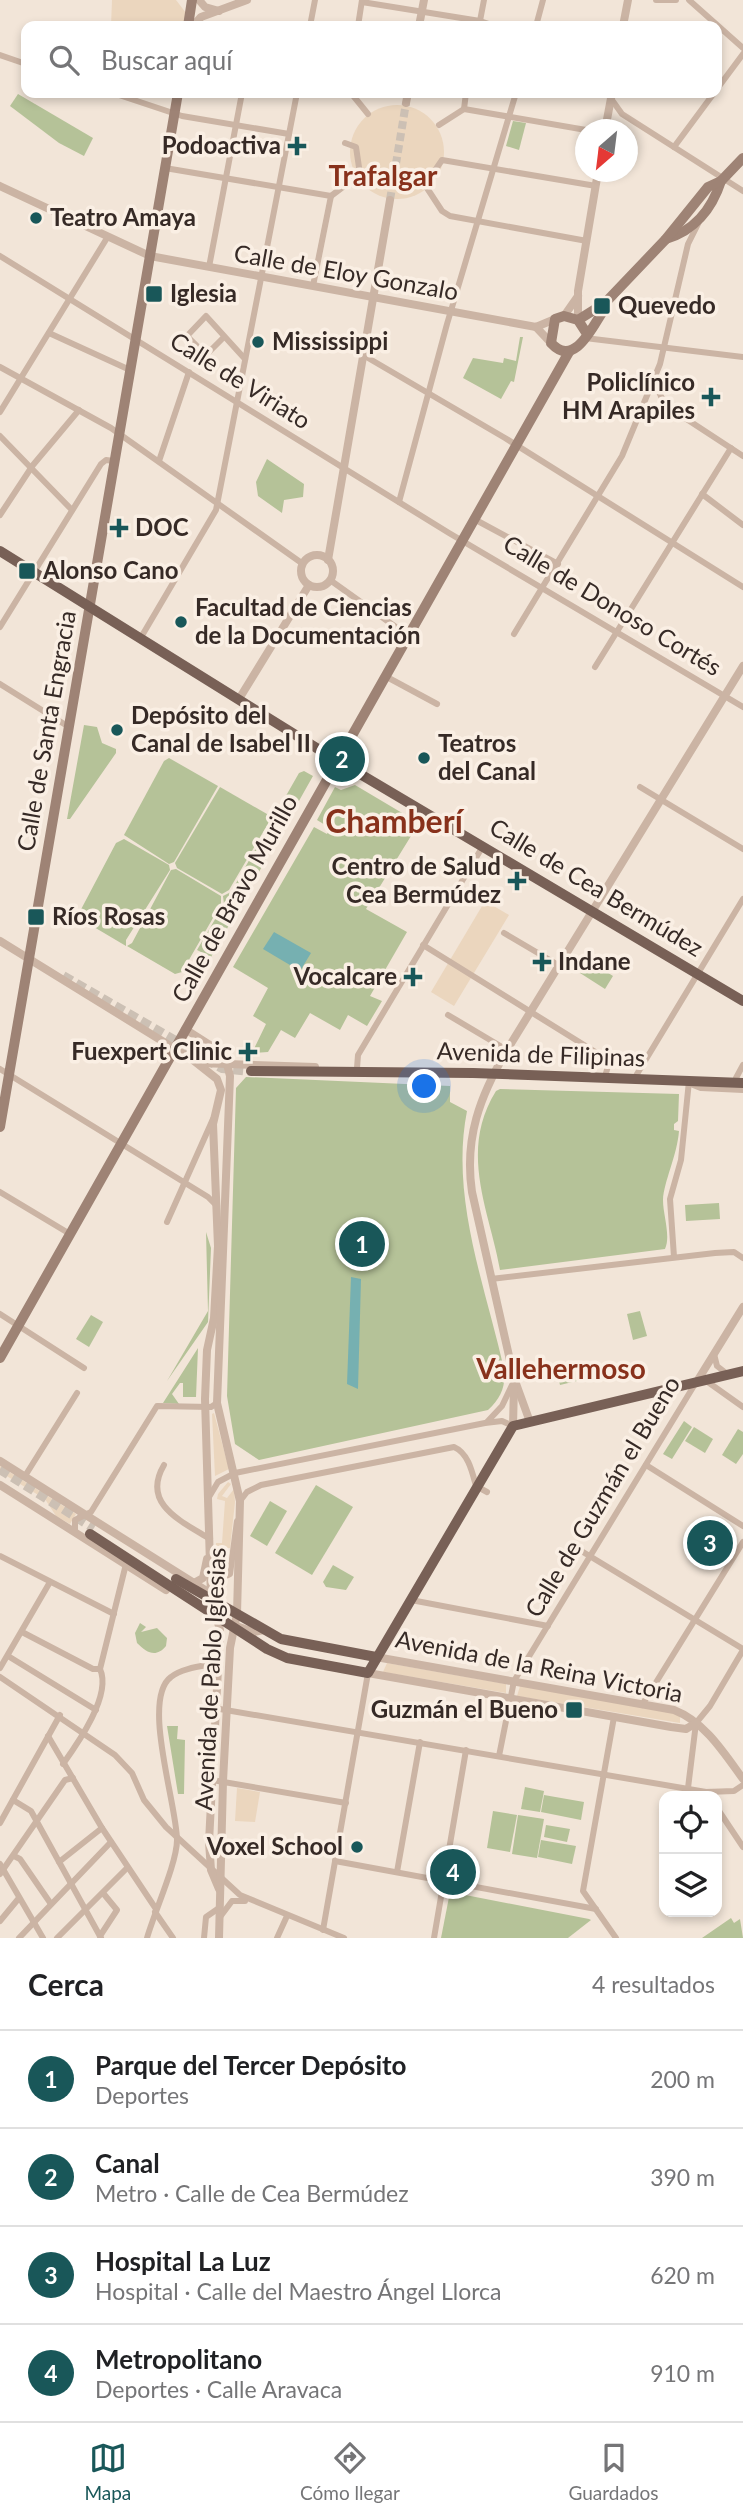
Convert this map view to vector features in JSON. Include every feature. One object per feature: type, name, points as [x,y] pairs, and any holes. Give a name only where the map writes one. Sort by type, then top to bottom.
[{"type":"main road","points":[[190,21],[191,1]]},
{"type":"main road","name":"Calle de Santa Engracia","points":[[0,1127],[4,1072],[29,959],[177,98]]},
{"type":"main road","points":[[666,239],[685,230],[703,216],[722,180],[743,158]]},
{"type":"main road","points":[[605,303],[605,308],[579,347],[569,352],[559,350],[551,343],[559,317],[578,320],[605,303],[666,239],[708,187],[722,180]]},
{"type":"main road","points":[[578,320],[586,336]]},
{"type":"main road","name":"Calle de Bravo Murillo","points":[[0,1358],[514,444],[569,352]]},
{"type":"main road","name":"Calle de Cea Bermúdez","points":[[0,551],[337,760],[743,1000]]},
{"type":"main road","name":"Avenida de Filipinas","points":[[251,1071],[332,1074],[393,1071],[689,1081],[741,1080]]},
{"type":"main road","points":[[368,1673],[376,1663],[374,1656],[513,1426],[743,1371]]},
{"type":"main road","name":"Avenida de la Reina Victoria","points":[[368,1673],[287,1658],[229,1623],[92,1531],[211,1598],[229,1623],[264,1630],[290,1641],[374,1656]]},
{"type":"street","points":[[199,21],[214,12],[247,0]]},
{"type":"street","points":[[311,21],[315,0]]},
{"type":"street","points":[[420,21],[424,0]]},
{"type":"street","points":[[480,21],[484,0]]},
{"type":"street","points":[[537,21],[543,0]]},
{"type":"street","points":[[624,21],[628,0]]},
{"type":"street","points":[[656,0],[676,0]]},
{"type":"street","points":[[689,0],[713,21]]},
{"type":"street","points":[[191,1],[202,13],[214,12]]},
{"type":"street","points":[[359,21],[362,1],[466,21]]},
{"type":"street","points":[[722,29],[743,48]]},
{"type":"street","points":[[722,82],[743,54]]},
{"type":"street","points":[[0,55],[21,62]]},
{"type":"street","points":[[128,98],[174,113],[289,134]]},
{"type":"street","points":[[209,267],[241,98]]},
{"type":"street","points":[[140,639],[216,510],[296,98]]},
{"type":"street","points":[[355,98],[368,114]]},
{"type":"street","points":[[406,103],[407,98]]},
{"type":"street","points":[[464,109],[465,98]]},
{"type":"street","points":[[399,502],[451,311],[515,98]]},
{"type":"street","points":[[607,119],[609,98]]},
{"type":"street","points":[[612,98],[622,114],[743,191]]},
{"type":"street","points":[[674,147],[710,98]]},
{"type":"street","points":[[439,125],[464,109],[575,128]]},
{"type":"street","points":[[313,286],[331,196],[360,173],[356,147],[345,143]]},
{"type":"street","points":[[587,241],[477,222],[444,213],[425,185],[442,160],[596,186]]},
{"type":"street","points":[[165,168],[331,196]]},
{"type":"street","points":[[578,320],[578,296],[597,182]]},
{"type":"street","name":"Calle de Eloy Gonzalo","points":[[1,189],[150,256],[536,327]]},
{"type":"street","points":[[328,560],[312,556],[303,564],[302,578],[309,585],[320,587],[330,580],[333,570],[328,560],[390,200]]},
{"type":"street","points":[[515,633],[622,456],[654,381],[688,244],[703,216],[704,203],[696,200]]},
{"type":"street","points":[[687,212],[685,230],[688,244]]},
{"type":"street","points":[[0,412],[107,238]]},
{"type":"street","name":"Calle de Viriato","points":[[0,256],[461,539]]},
{"type":"street","points":[[551,343],[536,327],[559,317],[578,296]]},
{"type":"street","points":[[224,337],[206,355],[187,336],[206,316],[245,359]]},
{"type":"street","points":[[49,333],[130,370]]},
{"type":"street","points":[[586,336],[743,355]]},
{"type":"street","points":[[363,355],[514,444],[743,587]]},
{"type":"street","points":[[0,367],[120,434],[303,564]]},
{"type":"street","points":[[159,461],[189,372]]},
{"type":"street","points":[[654,381],[665,405],[743,456]]},
{"type":"street","points":[[0,515],[31,468],[79,410]]},
{"type":"street","points":[[0,436],[72,510]]},
{"type":"street","points":[[595,667],[731,448]]},
{"type":"street","points":[[0,626],[102,463],[114,461]]},
{"type":"street","points":[[702,494],[743,525]]},
{"type":"street","points":[[473,518],[558,564]]},
{"type":"street","name":"Calle de Donoso Cortés","points":[[461,539],[743,707]]},
{"type":"street","points":[[330,580],[407,635]]},
{"type":"street","points":[[239,699],[309,585]]},
{"type":"street","points":[[530,1422],[514,1378],[472,1192],[469,1162],[472,1124],[493,1073],[743,666]]},
{"type":"street","points":[[385,676],[437,704]]},
{"type":"street","points":[[0,684],[69,727]]},
{"type":"street","points":[[640,787],[743,849]]},
{"type":"street","points":[[357,1068],[358,1055],[483,846]]},
{"type":"street","points":[[634,1079],[743,898]]},
{"type":"street","points":[[504,933],[559,966]]},
{"type":"street","points":[[0,941],[193,1060]]},
{"type":"street","points":[[423,946],[605,1058],[609,1068],[604,1078]]},
{"type":"street","name":"Calle de Cea Bermúdez","points":[[728,991],[743,1007]]},
{"type":"street","points":[[448,1015],[507,1050]]},
{"type":"street","points":[[185,1029],[221,1052],[228,1064]]},
{"type":"street","name":"Avenida de Filipinas","points":[[193,1060],[205,1064],[393,1071]]},
{"type":"street","name":"Avenida de Pablo Iglesias","points":[[193,1060],[216,1079],[220,1098],[216,1113],[216,1297],[207,1350],[205,1407],[211,1598],[229,1623]]},
{"type":"street","name":"Avenida de Pablo Iglesias","points":[[219,1938],[229,1623],[240,1501],[217,1403],[230,1110],[228,1064]]},
{"type":"street","points":[[741,1080],[743,1065]]},
{"type":"street","points":[[4,1072],[184,1183],[215,1199],[222,1200],[227,1197]]},
{"type":"street","points":[[674,1257],[670,1199],[681,1160],[689,1081]]},
{"type":"street","name":"Avenida de Filipinas","points":[[689,1081],[701,1087],[743,1089]]},
{"type":"street","points":[[167,1222],[216,1113],[224,1106],[230,1110]]},
{"type":"street","points":[[0,1192],[71,1234]]},
{"type":"street","name":"Avenida de Pablo Iglesias","points":[[215,1199],[226,1223]]},
{"type":"street","points":[[491,1279],[674,1257],[734,1252],[743,1258]]},
{"type":"street","name":"Calle de Guzmán el Bueno","points":[[499,1756],[514,1681],[646,1465],[701,1382],[714,1354],[743,1307]]},
{"type":"street","points":[[0,1314],[84,1368]]},
{"type":"street","name":"Calle de Guzmán el Bueno","points":[[714,1354],[721,1371],[731,1374]]},
{"type":"street","points":[[485,1423],[502,1406],[514,1378]]},
{"type":"street","points":[[209,1497],[218,1482],[235,1473],[485,1423],[502,1421],[513,1426],[514,1378]]},
{"type":"street","points":[[701,1382],[743,1407]]},
{"type":"street","points":[[25,1476],[77,1393]]},
{"type":"street","points":[[75,1532],[75,1520],[88,1515],[157,1406],[205,1407],[217,1403]]},
{"type":"street","points":[[240,1501],[258,1486],[454,1447],[460,1449],[469,1463],[476,1486],[487,1492]]},
{"type":"street","name":"Avenida de la Reina Victoria","points":[[0,1461],[194,1583],[211,1598]]},
{"type":"street","name":"Avenida de Pablo Iglesias","points":[[164,1465],[156,1478],[155,1489],[169,1514],[210,1539]]},
{"type":"street","points":[[646,1465],[743,1526]]},
{"type":"street","name":"Avenida de la Reina Victoria","points":[[0,1485],[125,1564],[229,1623]]},
{"type":"street","name":"Avenida de Pablo Iglesias","points":[[211,1570],[220,1579],[230,1574],[233,1534],[239,1514]]},
{"type":"street","points":[[602,1520],[609,1525]]},
{"type":"street","name":"Avenida de Pablo Iglesias","points":[[194,1583],[203,1578],[210,1539]]},
{"type":"street","points":[[642,1704],[743,1542]]},
{"type":"street","points":[[583,1552],[743,1650],[710,1706],[696,1723],[688,1788]]},
{"type":"street","points":[[0,1556],[114,1614]]},
{"type":"street","points":[[63,1764],[96,1710],[103,1677],[100,1669],[125,1564]]},
{"type":"street","points":[[0,1668],[50,1582]]},
{"type":"street","points":[[409,1600],[548,1626]]},
{"type":"street","name":"Avenida de Pablo Iglesias","points":[[219,1889],[211,1870],[214,1708],[217,1663],[229,1623]]},
{"type":"street","points":[[22,1632],[93,1669],[100,1669]]},
{"type":"street","points":[[8,1656],[96,1710]]},
{"type":"street","name":"Avenida de la Reina Victoria","points":[[368,1673],[686,1729],[696,1723],[674,1710],[374,1656]]},
{"type":"street","points":[[146,1938],[177,1836],[160,1728],[160,1694],[172,1676],[217,1663]]},
{"type":"street","points":[[323,1930],[368,1673]]},
{"type":"street","points":[[0,1676],[115,1755],[132,1773],[149,1808],[220,1878],[257,1904],[344,1938]]},
{"type":"street","points":[[214,1708],[698,1791]]},
{"type":"street","points":[[0,1823],[60,1715]]},
{"type":"street","points":[[614,1717],[583,1891],[616,1938]]},
{"type":"street","points":[[696,1723],[743,1779]]},
{"type":"street","points":[[48,1737],[102,1828],[173,1938]]},
{"type":"street","points":[[397,1872],[420,1742]]},
{"type":"street","points":[[434,1938],[466,1750]]},
{"type":"street","points":[[43,1938],[1,1869],[14,1856],[65,1780],[73,1779]]},
{"type":"street","points":[[212,1780],[346,1802]]},
{"type":"street","points":[[722,1792],[734,1791],[743,1785]]},
{"type":"street","points":[[0,1804],[11,1803],[29,1809],[101,1937]]},
{"type":"street","points":[[722,1816],[743,1847]]},
{"type":"street","points":[[59,1862],[102,1828]]},
{"type":"street","points":[[19,1938],[111,1842]]},
{"type":"street","points":[[14,1856],[20,1859],[51,1904]]},
{"type":"street","points":[[335,1861],[596,1909]]},
{"type":"street","points":[[62,1936],[127,1868]]},
{"type":"street","points":[[101,1937],[117,1910],[103,1893]]},
{"type":"street","points":[[0,1921],[19,1898]]},
{"type":"street","points":[[219,1919],[232,1901],[257,1904]]},
{"type":"street","points":[[204,1938],[206,1917],[219,1908]]},
{"type":"street","points":[[277,1938],[287,1916]]},
{"type":"green space","points":[[18,94],[93,138],[84,156],[59,143],[10,106]]},
{"type":"green space","points":[[513,121],[526,123],[519,150],[506,146]]},
{"type":"green space","points":[[520,337],[523,337],[514,382],[511,381],[501,399],[463,378],[473,358],[503,363],[504,358],[516,361]]},
{"type":"green space","points":[[267,459],[304,484],[303,497],[284,500],[282,513],[258,496],[256,482]]},
{"type":"green space","points":[[84,725],[97,727],[102,743],[116,749],[116,753],[70,819],[67,819]]},
{"type":"green space","points":[[169,758],[218,786],[174,862],[169,864],[124,835],[164,761]]},
{"type":"green space","points":[[304,771],[313,776],[211,957],[197,950],[224,904],[223,896],[231,892],[299,773]]},
{"type":"green space","points":[[355,785],[419,823],[366,909],[407,932],[370,996],[382,1001],[367,1026],[348,1015],[340,1030],[310,1013],[295,1038],[281,1030],[268,1052],[252,1053],[266,1024],[253,1016],[268,988],[233,967],[314,827],[327,834],[330,828],[317,820],[335,787],[341,790]]},
{"type":"green space","points":[[220,787],[267,814],[269,822],[229,890],[222,894],[177,868],[175,863]]},
{"type":"green space","points":[[124,839],[169,865],[170,870],[126,940],[126,946],[77,917],[116,843]]},
{"type":"green space","points":[[176,869],[221,896],[221,904],[182,972],[175,974],[127,946],[132,943],[171,870]]},
{"type":"green space","points":[[588,960],[613,976],[605,989],[580,973]]},
{"type":"green space","points":[[246,1077],[450,1086],[450,1102],[467,1111],[463,1143],[466,1208],[479,1273],[504,1369],[502,1391],[488,1410],[259,1460],[235,1444],[227,1396],[236,1088]]},
{"type":"green space","points":[[496,1091],[679,1094],[678,1121],[674,1124],[674,1130],[679,1131],[678,1140],[663,1200],[667,1232],[665,1249],[500,1270],[484,1204],[478,1159],[479,1137],[485,1114]]},
{"type":"green space","points":[[719,1203],[720,1219],[686,1221],[685,1205]]},
{"type":"green space","points":[[206,1232],[211,1248],[208,1322],[167,1381],[208,1311]]},
{"type":"green space","points":[[640,1311],[647,1336],[633,1340],[627,1314]]},
{"type":"green space","points":[[91,1315],[103,1322],[89,1347],[76,1339]]},
{"type":"green space","points":[[198,1348],[196,1397],[183,1397],[183,1383],[180,1383],[172,1394],[179,1404],[163,1403]]},
{"type":"green space","points":[[577,1363],[581,1380],[560,1385],[556,1368]]},
{"type":"green space","points":[[684,1421],[692,1427],[672,1459],[663,1454]]},
{"type":"green space","points":[[694,1427],[713,1439],[705,1453],[685,1441]]},
{"type":"green space","points":[[738,1429],[743,1432],[743,1454],[736,1464],[722,1455]]},
{"type":"green space","points":[[316,1485],[353,1507],[312,1575],[275,1553]]},
{"type":"green space","points":[[270,1501],[287,1511],[267,1546],[250,1536]]},
{"type":"green space","points":[[333,1565],[354,1577],[346,1590],[326,1587],[323,1582]]},
{"type":"green space","points":[[140,1623],[146,1627],[141,1632],[157,1628],[167,1638],[166,1646],[162,1650],[152,1653],[137,1643],[135,1633]]},
{"type":"green space","points":[[167,1726],[178,1726],[177,1739],[185,1740],[184,1794],[178,1794]]},
{"type":"green space","points":[[525,1787],[544,1791],[540,1812],[521,1809]]},
{"type":"green space","points":[[544,1795],[584,1802],[581,1820],[541,1812]]},
{"type":"green space","points":[[493,1811],[517,1815],[510,1852],[487,1848]]},
{"type":"green space","points":[[518,1815],[544,1819],[537,1858],[512,1854]]},
{"type":"green space","points":[[546,1825],[570,1829],[567,1842],[544,1837]]},
{"type":"green space","points":[[541,1840],[576,1846],[572,1864],[538,1857]]},
{"type":"green space","points":[[450,1892],[591,1920],[568,1938],[441,1938]]},
{"type":"green space","points":[[731,1918],[734,1923],[740,1919],[743,1938],[702,1938]]},
{"type":"shaded area","points":[[112,0],[176,0],[186,13],[185,21],[111,21]]},
{"type":"shaded area","points":[[397,105],[415,109],[430,119],[440,134],[444,152],[440,170],[430,185],[415,195],[397,199],[379,195],[364,185],[354,170],[350,152],[354,134],[364,119],[379,109]]},
{"type":"shaded area","points":[[485,901],[509,915],[454,1006],[431,992]]},
{"type":"shaded area","points":[[214,1413],[229,1469],[215,1476],[212,1414]]},
{"type":"shaded area","points":[[0,1466],[76,1514],[70,1524],[56,1516],[45,1499],[0,1472]]},
{"type":"shaded area","points":[[228,1482],[231,1484],[222,1496],[227,1498],[234,1489],[235,1502],[230,1548],[224,1548],[225,1565],[222,1566],[225,1570],[220,1574],[215,1568],[216,1543],[222,1543],[225,1501],[217,1499]]},
{"type":"shaded area","points":[[387,1663],[506,1684],[506,1693],[383,1672]]},
{"type":"shaded area","points":[[520,1686],[680,1714],[680,1723],[517,1696]]},
{"type":"shaded area","points":[[237,1788],[260,1792],[255,1822],[235,1821]]},
{"type":"water","points":[[274,932],[311,953],[300,971],[263,949]]},
{"type":"water","points":[[351,1277],[361,1279],[358,1389],[347,1384]]},
{"type":"tunnel","points":[[390,200],[406,103]]},
{"type":"tunnel","points":[[63,976],[222,1068],[251,1071]]},
{"type":"tunnel","points":[[0,1469],[94,1528]]},
{"type":"place","name":"Podoactiva","points":[[297,146]]},
{"type":"place","name":"Teatro Amaya","points":[[36,218]]},
{"type":"place","name":"Iglesia","points":[[154,294]]},
{"type":"place","name":"Quevedo","points":[[602,306]]},
{"type":"place","name":"Mississippi","points":[[258,342]]},
{"type":"place","name":"Policlínico HM Arapiles","points":[[711,397]]},
{"type":"place","name":"DOC","points":[[119,528]]},
{"type":"place","name":"Alonso Cano","points":[[27,571]]},
{"type":"place","name":"Facultad de Ciencias de la Documentación","points":[[181,622]]},
{"type":"place","name":"Depósito del Canal de Isabel II","points":[[117,730]]},
{"type":"place","name":"Teatros del Canal","points":[[424,758]]},
{"type":"place","name":"Canal","points":[[342,759]]},
{"type":"place","name":"Centro de Salud Cea Bermúdez","points":[[517,881]]},
{"type":"place","name":"Ríos Rosas","points":[[36,917]]},
{"type":"place","name":"Indane","points":[[542,962]]},
{"type":"place","name":"Vocalcare","points":[[413,977]]},
{"type":"place","name":"Fuexpert Clinic","points":[[248,1052]]},
{"type":"place","name":"Parque del Tercer Depósito","points":[[362,1244]]},
{"type":"place","name":"Hospital La Luz","points":[[710,1543]]},
{"type":"place","name":"Guzmán el Bueno","points":[[574,1710]]},
{"type":"place","name":"Voxel School","points":[[357,1847]]},
{"type":"place","name":"Metropolitano","points":[[453,1872]]},
{"type":"district","name":"Trafalgar","points":[[383,176]]},
{"type":"district","name":"Chamberí","points":[[394,822]]},
{"type":"district","name":"Vallehermoso","points":[[561,1369]]}]
